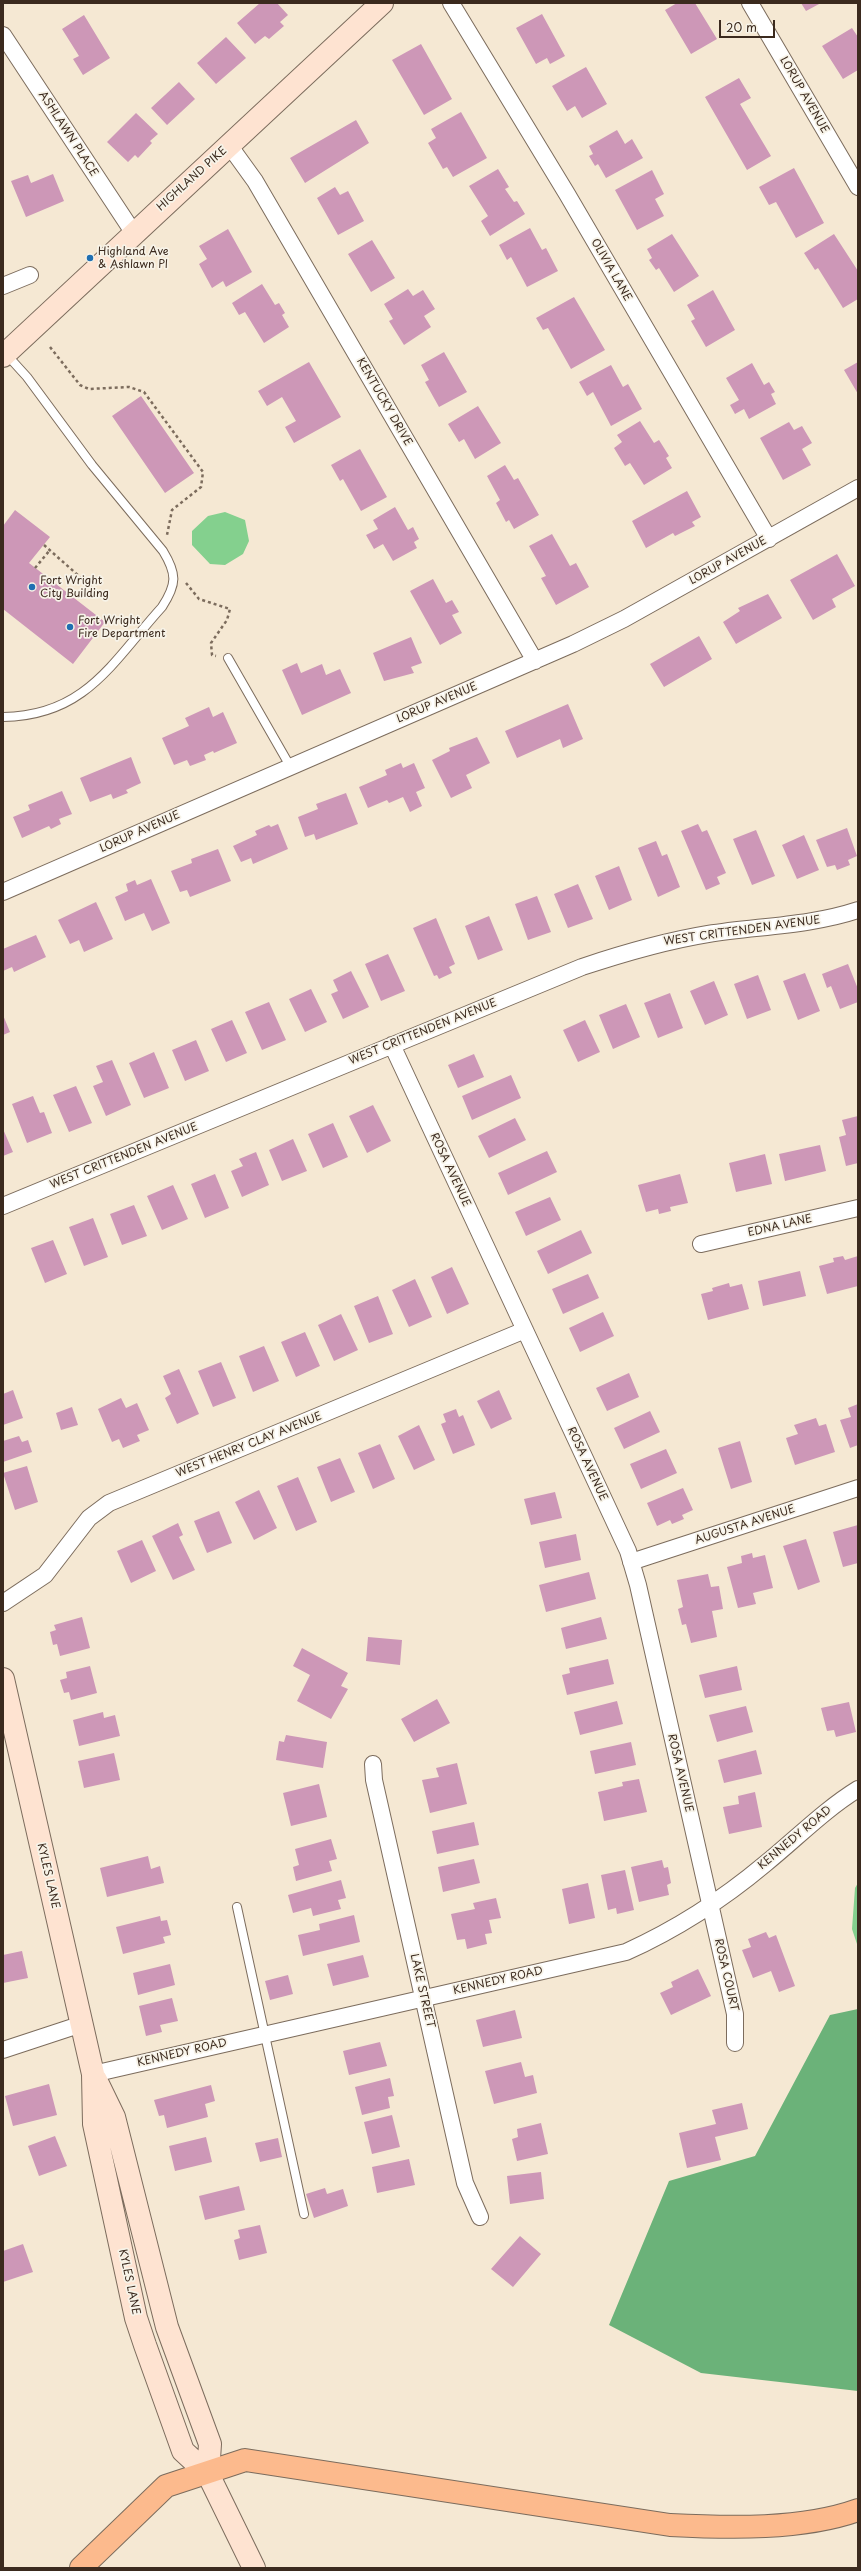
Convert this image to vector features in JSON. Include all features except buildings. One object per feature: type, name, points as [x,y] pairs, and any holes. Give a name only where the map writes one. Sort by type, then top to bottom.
[{"type":"highway","points":[[81,2568],[166,2486],[208,2474],[245,2460],[670,2525],[723,2528],[796,2522],[858,2510]]},
{"type":"main road","name":"HIGHLAND PIKE","points":[[4,355],[48,316],[133,232],[382,3]]},
{"type":"main road","name":"KYLES LANE","points":[[3,1678],[93,2074],[114,2117],[167,2328],[210,2444],[208,2474],[254,2568]]},
{"type":"street","name":"OLIVIA LANE","points":[[451,3],[567,194],[769,539]]},
{"type":"street","name":"LORUP AVENUE","points":[[750,3],[858,187]]},
{"type":"street","name":"ASHLAWN PLACE","points":[[3,35],[133,232]]},
{"type":"street","name":"KENTUCKY DRIVE","points":[[229,145],[255,181],[535,661]]},
{"type":"street","points":[[3,286],[30,275]]},
{"type":"street","name":"LORUP AVENUE","points":[[3,892],[290,766],[535,661],[624,619],[858,488]]},
{"type":"street","name":"WEST CRITTENDEN AVENUE","points":[[3,1206],[582,967],[646,946],[708,934],[827,919],[858,910]]},
{"type":"street","name":"ROSA AVENUE","points":[[392,1045],[631,1562],[638,1585],[710,1907]]},
{"type":"street","name":"EDNA LANE","points":[[701,1244],[858,1208]]},
{"type":"street","name":"WEST HENRY CLAY AVENUE","points":[[3,1603],[45,1575],[89,1518],[109,1503],[525,1330]]},
{"type":"street","name":"AUGUSTA AVENUE","points":[[631,1562],[858,1488]]},
{"type":"street","name":"LAKE STREET","points":[[373,1764],[374,1780],[465,2183],[480,2217]]},
{"type":"street","name":"KENNEDY ROAD","points":[[93,2074],[626,1952],[668,1933],[710,1907],[811,1824],[858,1789]]},
{"type":"street","name":"ROSA COURT","points":[[710,1907],[735,2014],[735,2043]]},
{"type":"street","points":[[3,2050],[82,2024]]},
{"type":"lane","points":[[3,718],[22,716],[61,706],[91,689],[162,607],[172,592],[174,576],[172,565],[163,551],[92,465],[27,377],[4,355]]},
{"type":"lane","points":[[228,658],[290,766]]},
{"type":"lane","points":[[237,1907],[304,2214]]},
{"type":"path","points":[[50,347],[80,385],[89,389],[129,387],[144,392],[203,472],[201,487],[172,510],[166,538],[172,565],[199,599],[230,609],[227,620],[211,643],[212,655],[228,658]]},
{"type":"path","points":[[44,545],[98,593]]},
{"type":"path","points":[[36,568],[50,550]]},
{"type":"green space","points":[[225,512],[245,520],[249,541],[243,554],[225,565],[210,564],[192,545],[192,531],[208,516]]},
{"type":"green space","points":[[858,1883],[858,1947],[852,1929],[855,1888]]},
{"type":"green space","points":[[858,2009],[858,2391],[701,2373],[609,2325],[669,2181],[755,2156],[830,2015]]},
{"type":"place","name":"Highland Ave & Ashlawn Pl","points":[[90,258]]},
{"type":"place","name":"Fort Wright City Building","points":[[32,587]]},
{"type":"place","name":"Fort Wright Fire Department","points":[[70,627]]}]
